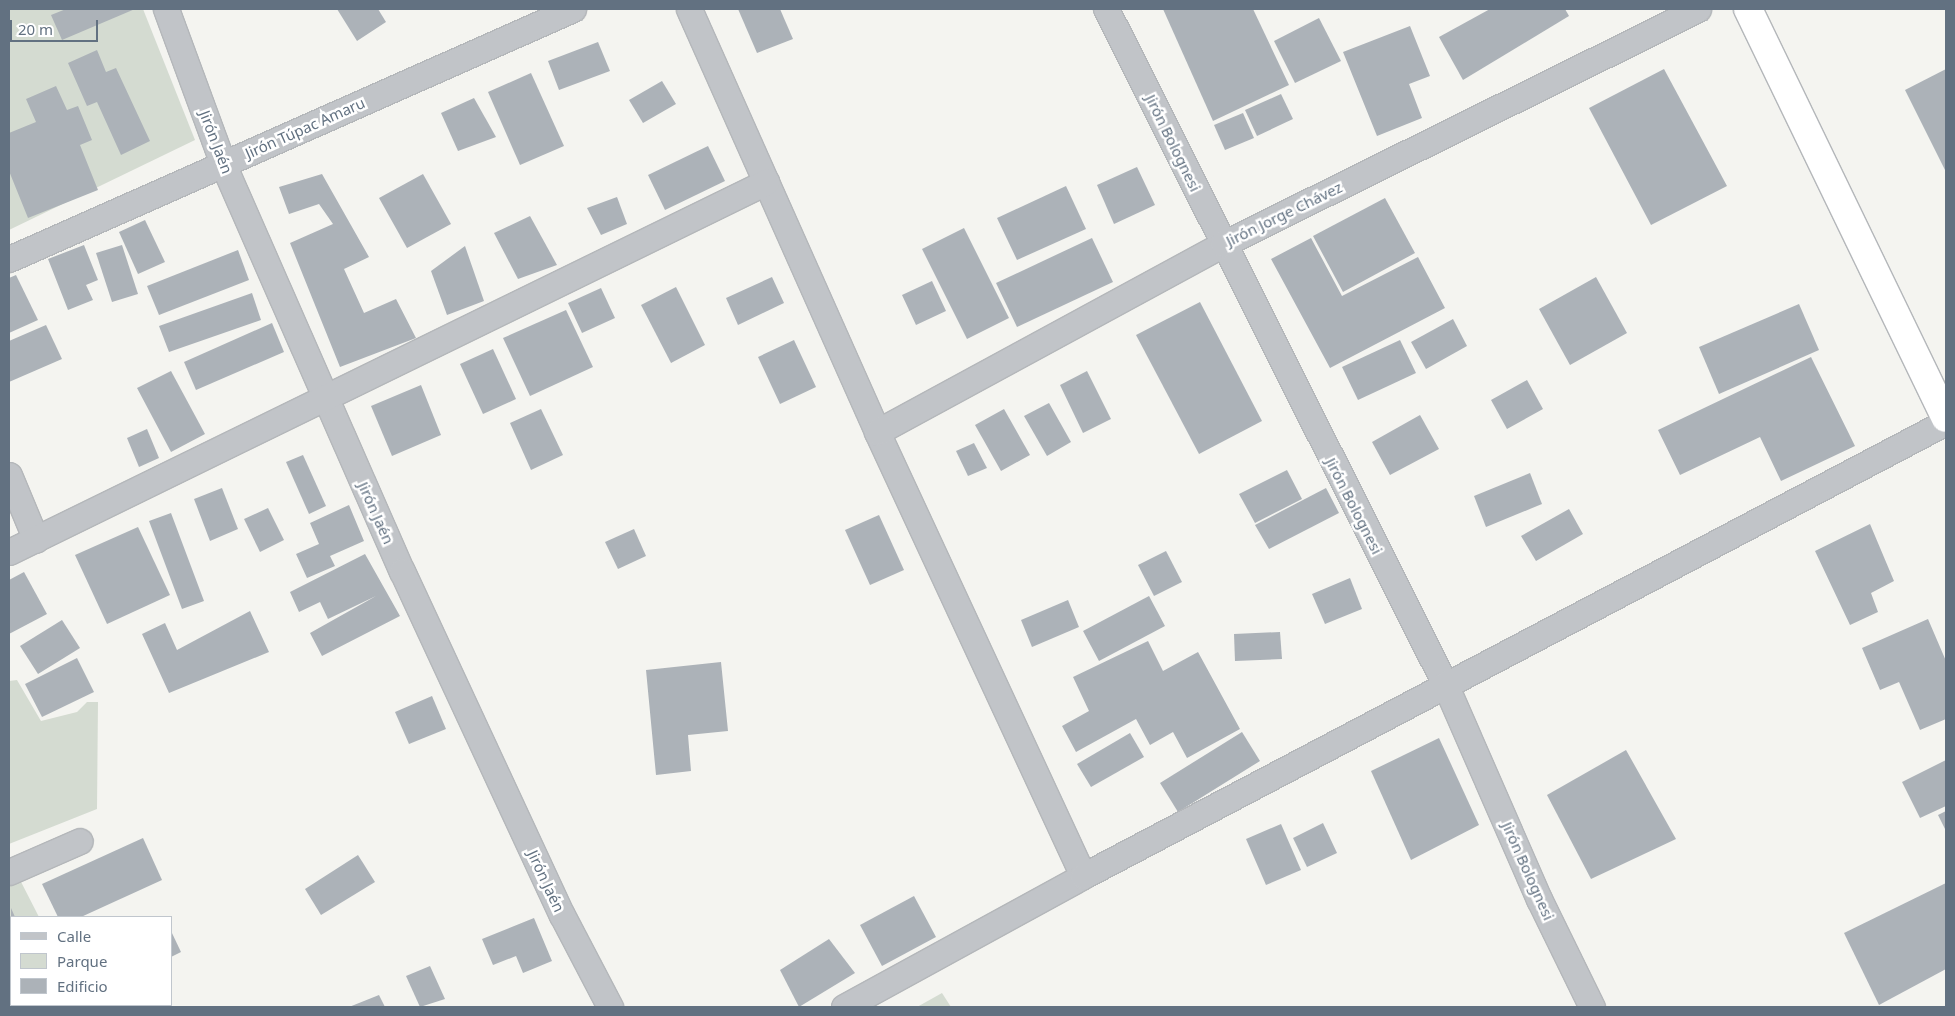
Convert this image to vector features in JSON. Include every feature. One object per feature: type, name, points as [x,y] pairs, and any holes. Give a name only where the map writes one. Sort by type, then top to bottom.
[{"type":"highway","points":[[1748,9],[1946,420]]},
{"type":"street","name":"Jirón Jaén","points":[[166,9],[223,164],[326,398],[553,897],[610,1007]]},
{"type":"street","name":"Jirón Túpac Amaru","points":[[9,259],[573,9]]},
{"type":"street","points":[[689,9],[877,432],[1083,876]]},
{"type":"street","name":"Jirón Bolognesi","points":[[1106,9],[1445,684],[1539,898],[1592,1007]]},
{"type":"street","name":"Jirón Jorge Chávez","points":[[877,432],[1223,244],[1698,9]]},
{"type":"street","points":[[9,552],[766,182]]},
{"type":"street","points":[[844,1007],[1083,876],[1946,420]]},
{"type":"street","points":[[9,476],[36,540]]},
{"type":"street","points":[[9,872],[80,841]]},
{"type":"green space","points":[[9,9],[143,9],[195,140],[9,230]]},
{"type":"green space","points":[[17,680],[41,721],[77,712],[87,702],[98,702],[97,809],[9,844],[9,681]]},
{"type":"green space","points":[[18,876],[38,916],[10,916],[10,1006],[96,1007],[9,1007],[9,880]]},
{"type":"green space","points":[[942,993],[951,1007],[917,1007]]},
{"type":"building","points":[[66,9],[135,9],[62,40],[51,15]]},
{"type":"building","points":[[337,9],[378,9],[386,22],[357,41]]},
{"type":"building","points":[[738,9],[780,9],[793,39],[757,53]]},
{"type":"building","points":[[1163,9],[1253,9],[1289,85],[1213,121]]},
{"type":"building","points":[[1490,9],[1565,9],[1569,16],[1463,80],[1439,37]]},
{"type":"building","points":[[1319,18],[1341,61],[1295,83],[1274,41]]},
{"type":"building","points":[[1410,26],[1430,76],[1409,84],[1422,118],[1377,136],[1343,52]]},
{"type":"building","points":[[598,42],[610,71],[559,90],[548,61]]},
{"type":"building","points":[[97,50],[106,72],[116,68],[150,141],[121,155],[97,102],[87,106],[68,63]]},
{"type":"building","points":[[1664,69],[1727,186],[1651,225],[1589,108]]},
{"type":"building","points":[[1946,69],[1946,172],[1905,90]]},
{"type":"building","points":[[531,73],[564,146],[520,165],[488,92]]},
{"type":"building","points":[[662,81],[676,104],[643,123],[629,100]]},
{"type":"building","points":[[56,86],[67,110],[78,106],[92,140],[80,145],[98,190],[28,218],[9,171],[9,133],[36,122],[26,99]]},
{"type":"building","points":[[1281,94],[1293,119],[1257,136],[1245,110]]},
{"type":"building","points":[[474,98],[496,137],[458,151],[441,113]]},
{"type":"building","points":[[1243,113],[1254,138],[1225,150],[1214,125]]},
{"type":"building","points":[[708,146],[725,181],[665,210],[648,175]]},
{"type":"building","points":[[1137,167],[1155,205],[1114,224],[1097,185]]},
{"type":"building","points":[[322,174],[369,257],[344,269],[364,313],[396,299],[416,338],[340,367],[290,243],[333,224],[319,204],[289,214],[279,187]]},
{"type":"building","points":[[423,174],[451,224],[407,248],[379,198]]},
{"type":"building","points":[[1066,186],[1086,229],[1017,260],[997,218]]},
{"type":"building","points":[[617,197],[627,224],[601,235],[587,208]]},
{"type":"building","points":[[1385,198],[1415,253],[1343,292],[1313,236]]},
{"type":"building","points":[[530,216],[557,265],[518,279],[494,233]]},
{"type":"building","points":[[145,220],[165,262],[138,274],[119,232]]},
{"type":"building","points":[[964,228],[1009,318],[967,339],[922,249]]},
{"type":"building","points":[[1092,238],[1113,282],[1017,327],[996,283]]},
{"type":"building","points":[[1311,238],[1342,296],[1418,257],[1445,308],[1330,368],[1271,259]]},
{"type":"building","points":[[84,245],[98,280],[86,285],[93,300],[68,310],[48,259]]},
{"type":"building","points":[[122,245],[138,294],[112,302],[96,253]]},
{"type":"building","points":[[465,246],[484,301],[447,315],[431,271]]},
{"type":"building","points":[[238,250],[249,280],[159,315],[147,286]]},
{"type":"building","points":[[16,275],[38,320],[9,333],[9,278]]},
{"type":"building","points":[[772,277],[784,303],[738,325],[726,298]]},
{"type":"building","points":[[1596,277],[1627,333],[1570,365],[1539,309]]},
{"type":"building","points":[[932,281],[946,311],[916,325],[902,295]]},
{"type":"building","points":[[676,287],[705,345],[671,363],[641,305]]},
{"type":"building","points":[[601,288],[615,318],[582,333],[568,303]]},
{"type":"building","points":[[252,293],[261,320],[169,352],[159,326]]},
{"type":"building","points":[[1200,302],[1262,421],[1199,454],[1136,335]]},
{"type":"building","points":[[1799,304],[1819,350],[1719,394],[1699,347]]},
{"type":"building","points":[[566,310],[593,367],[530,396],[503,338]]},
{"type":"building","points":[[1453,319],[1467,346],[1426,369],[1411,342]]},
{"type":"building","points":[[272,323],[284,352],[196,390],[184,362]]},
{"type":"building","points":[[46,325],[62,359],[9,382],[9,341]]},
{"type":"building","points":[[794,340],[816,387],[780,404],[758,357]]},
{"type":"building","points":[[1400,340],[1416,373],[1358,400],[1342,367]]},
{"type":"building","points":[[493,349],[516,399],[483,414],[460,364]]},
{"type":"building","points":[[1811,357],[1855,446],[1781,481],[1760,437],[1680,475],[1658,430]]},
{"type":"building","points":[[171,371],[205,434],[171,452],[137,388]]},
{"type":"building","points":[[1087,371],[1111,419],[1083,433],[1060,385]]},
{"type":"building","points":[[1527,380],[1543,409],[1507,429],[1491,400]]},
{"type":"building","points":[[421,385],[441,435],[392,456],[371,406]]},
{"type":"building","points":[[1049,403],[1071,442],[1047,456],[1024,416]]},
{"type":"building","points":[[541,409],[563,455],[531,470],[510,423]]},
{"type":"building","points":[[1004,409],[1030,455],[1001,471],[975,425]]},
{"type":"building","points":[[1420,415],[1439,449],[1390,475],[1372,442]]},
{"type":"building","points":[[147,429],[159,458],[139,467],[127,438]]},
{"type":"building","points":[[974,443],[987,468],[968,476],[956,451]]},
{"type":"building","points":[[303,455],[326,506],[309,514],[286,462]]},
{"type":"building","points":[[1287,470],[1302,499],[1255,523],[1239,494]]},
{"type":"building","points":[[1530,473],[1542,504],[1486,527],[1474,496]]},
{"type":"building","points":[[222,488],[238,529],[210,541],[194,499]]},
{"type":"building","points":[[1326,488],[1339,513],[1269,549],[1255,525]]},
{"type":"building","points":[[349,505],[364,541],[330,556],[335,566],[307,578],[296,554],[319,544],[310,523]]},
{"type":"building","points":[[268,508],[284,540],[260,552],[244,519]]},
{"type":"building","points":[[1569,509],[1583,534],[1536,561],[1521,536]]},
{"type":"building","points":[[171,513],[204,601],[182,609],[149,521]]},
{"type":"building","points":[[879,515],[904,570],[870,585],[845,530]]},
{"type":"building","points":[[1870,524],[1894,581],[1871,593],[1878,612],[1850,625],[1815,551]]},
{"type":"building","points":[[138,527],[170,595],[107,624],[75,555]]},
{"type":"building","points":[[634,529],[646,556],[618,569],[605,542]]},
{"type":"building","points":[[1166,551],[1182,582],[1154,596],[1138,565]]},
{"type":"building","points":[[365,554],[400,616],[322,656],[310,633],[376,596],[328,619],[320,602],[299,612],[290,592]]},
{"type":"building","points":[[24,572],[47,614],[9,634],[9,580]]},
{"type":"building","points":[[1350,578],[1362,609],[1325,624],[1312,594]]},
{"type":"building","points":[[1149,596],[1165,626],[1099,661],[1083,631]]},
{"type":"building","points":[[1068,600],[1079,627],[1032,647],[1021,620]]},
{"type":"building","points":[[250,611],[269,652],[169,693],[142,634],[165,623],[177,650]]},
{"type":"building","points":[[1928,619],[1946,661],[1946,719],[1920,730],[1899,682],[1880,690],[1862,648]]},
{"type":"building","points":[[62,620],[80,648],[38,674],[20,646]]},
{"type":"building","points":[[1280,632],[1282,659],[1235,661],[1234,634]]},
{"type":"building","points":[[1148,641],[1163,671],[1198,652],[1240,729],[1187,758],[1173,732],[1150,745],[1136,719],[1076,752],[1062,726],[1089,711],[1073,677]]},
{"type":"building","points":[[77,658],[94,692],[42,717],[25,684]]},
{"type":"building","points":[[721,662],[728,731],[688,735],[691,771],[656,775],[646,670]]},
{"type":"building","points":[[432,696],[446,729],[409,744],[395,712]]},
{"type":"building","points":[[1242,732],[1260,761],[1178,812],[1160,783]]},
{"type":"building","points":[[1130,733],[1144,757],[1091,787],[1077,764]]},
{"type":"building","points":[[1439,738],[1479,825],[1411,860],[1371,771]]},
{"type":"building","points":[[1626,750],[1676,839],[1591,879],[1547,795]]},
{"type":"building","points":[[1946,760],[1946,806],[1920,818],[1902,782]]},
{"type":"building","points":[[1946,811],[1946,831],[1938,815]]},
{"type":"building","points":[[1323,823],[1337,853],[1307,867],[1293,838]]},
{"type":"building","points":[[1281,824],[1301,870],[1266,885],[1246,839]]},
{"type":"building","points":[[143,838],[162,880],[83,916],[58,916],[42,884]]},
{"type":"building","points":[[358,855],[375,882],[321,915],[305,889]]},
{"type":"building","points":[[1946,883],[1946,969],[1879,1005],[1844,933]]},
{"type":"building","points":[[914,896],[936,937],[882,966],[860,925]]},
{"type":"building","points":[[534,918],[552,961],[523,973],[516,956],[493,965],[482,939]]},
{"type":"building","points":[[172,933],[181,952],[172,956]]},
{"type":"building","points":[[829,939],[855,973],[799,1007],[780,970]]},
{"type":"building","points":[[430,966],[445,999],[420,1007],[406,976]]},
{"type":"building","points":[[379,995],[385,1007],[349,1007]]}]
